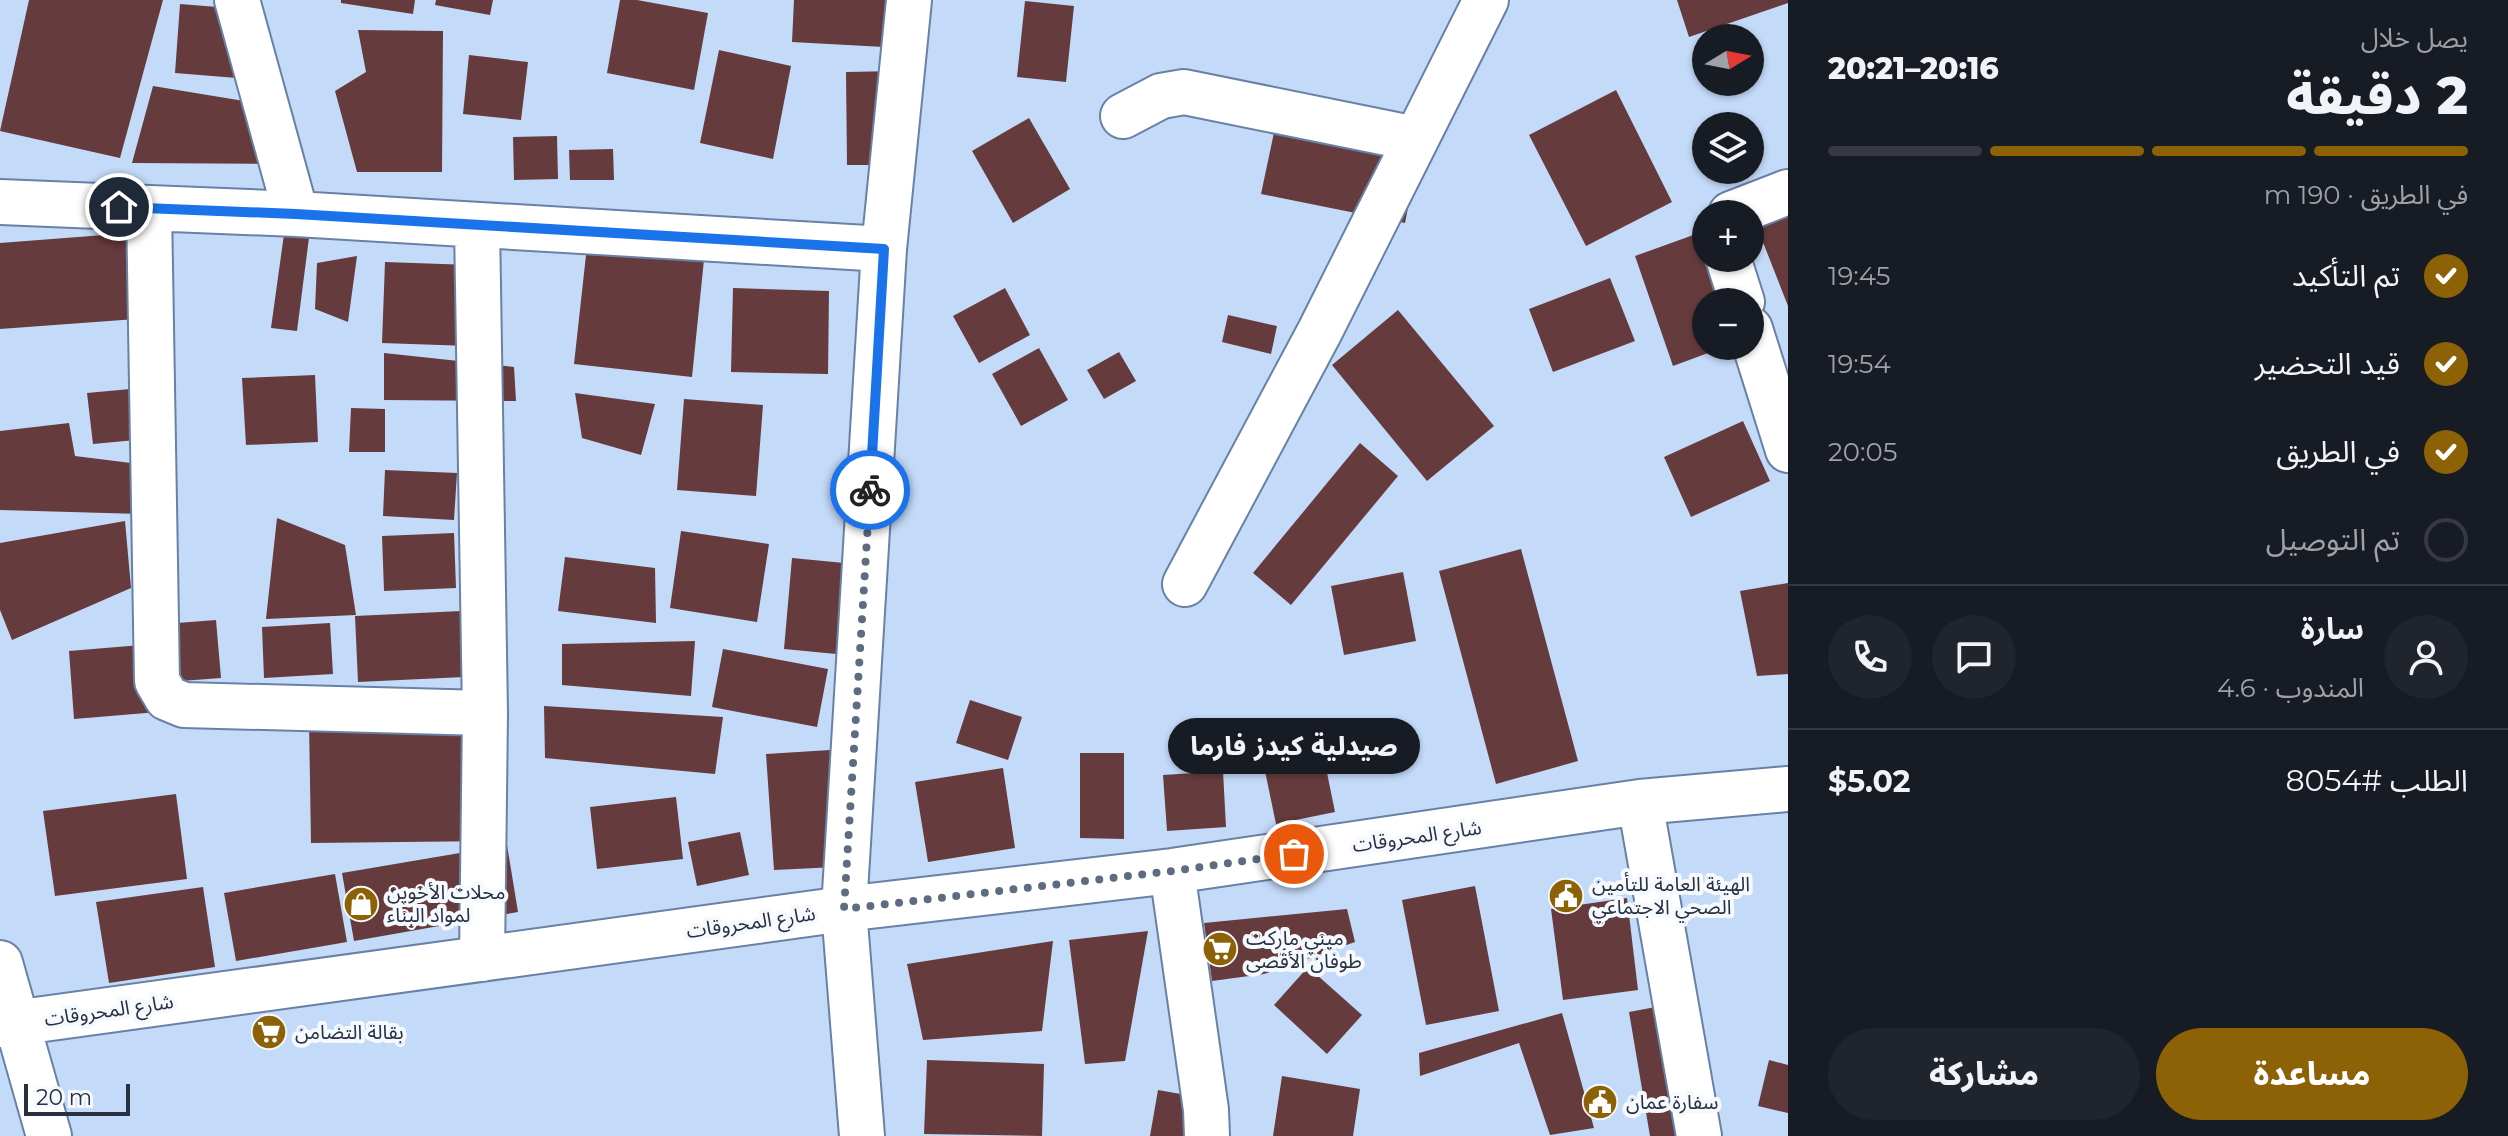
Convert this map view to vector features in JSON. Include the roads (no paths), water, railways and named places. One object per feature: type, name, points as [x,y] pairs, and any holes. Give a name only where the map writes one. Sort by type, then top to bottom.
[{"type":"street","points":[[237,0],[296,214]]},
{"type":"street","points":[[862,1136],[844,909],[884,249],[909,0]]},
{"type":"street","points":[[1185,584],[1320,331],[1486,0]]},
{"type":"street","points":[[1123,116],[1161,96],[1184,92],[1416,139]]},
{"type":"street","points":[[1764,201],[1788,192]]},
{"type":"street","points":[[0,202],[296,214],[884,249]]},
{"type":"street","points":[[149,208],[157,681],[167,698],[184,705],[485,713]]},
{"type":"street","points":[[477,225],[485,713],[482,959]]},
{"type":"street","points":[[1760,360],[1788,450]]},
{"type":"street","name":"شارع المحروقات","points":[[8,1024],[844,909],[1172,871],[1640,802],[1788,789]]},
{"type":"street","points":[[1640,802],[1699,1136]]},
{"type":"street","points":[[1172,871],[1206,1110],[1207,1136]]},
{"type":"street","points":[[0,963],[8,1024],[49,1136]]},
{"type":"place","name":"صيدلية كيدز فارما","points":[[1294,854]]},
{"type":"place","name":"الهيئة العامة للتأمين الصحي الاجتماعي","points":[[1566,896]]},
{"type":"place","name":"محلات الأخوين لمواد البناء","points":[[361,904]]},
{"type":"place","name":"ميني ماركت طوفان الأقصى","points":[[1220,949]]},
{"type":"place","name":"بقالة التضامن","points":[[269,1032]]},
{"type":"place","name":"سفارة عمان","points":[[1600,1102]]}]
